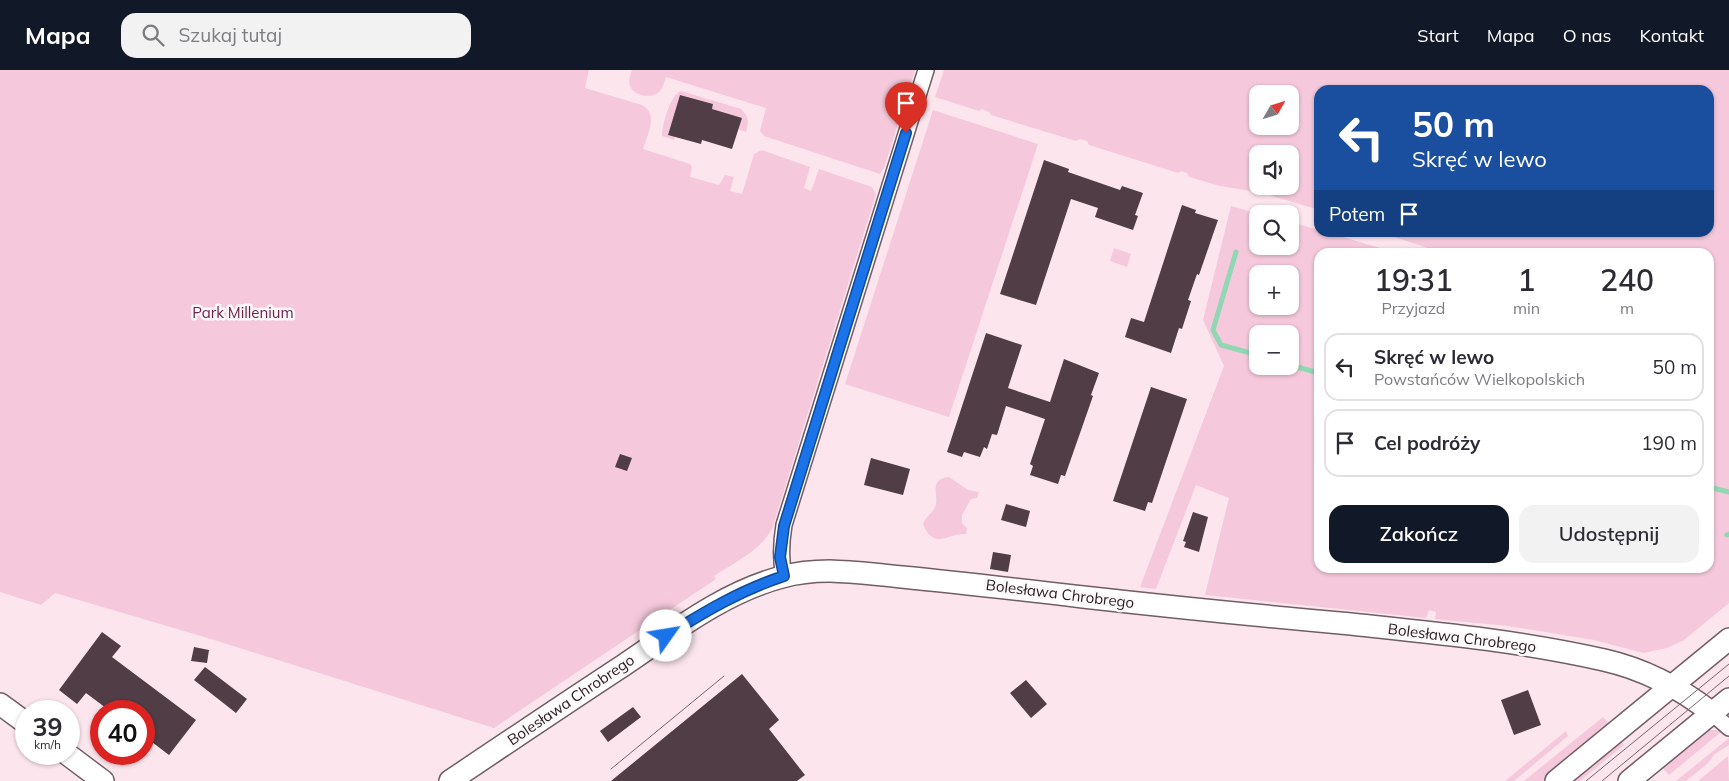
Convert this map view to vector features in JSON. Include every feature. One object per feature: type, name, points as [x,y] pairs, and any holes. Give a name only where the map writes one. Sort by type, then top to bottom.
[{"type":"street","points":[[784,576],[780,557],[784,526],[926,70]]},
{"type":"street","name":"Bolesława Chrobrego","points":[[450,781],[714,606],[762,583],[784,576],[810,572],[844,571],[976,584],[1161,606],[1428,632],[1508,642],[1625,665],[1671,686],[1689,696],[1712,713]]},
{"type":"street","points":[[1556,781],[1729,639]]},
{"type":"street","points":[[1629,781],[1729,699]]},
{"type":"street","points":[[0,704],[15,715]]},
{"type":"street","points":[[1712,713],[1729,728]]},
{"type":"street","points":[[80,764],[103,781]]},
{"type":"green space","name":"Park Millenium","points":[[0,70],[589,70],[585,88],[642,105],[647,109],[651,119],[643,149],[690,164],[692,167],[690,177],[719,185],[725,175],[734,177],[730,191],[742,194],[754,154],[762,150],[810,167],[804,188],[811,191],[819,169],[872,187],[876,194],[772,529],[767,537],[753,550],[714,576],[716,579],[494,728],[211,639],[55,593],[41,605],[0,592]]},
{"type":"green space","points":[[632,70],[915,70],[884,168],[880,174],[764,136],[760,131],[766,108],[666,77],[662,89],[656,94],[648,96],[639,94],[629,84]]},
{"type":"green space","points":[[944,70],[1729,70],[1729,603],[1684,640],[1667,648],[1643,653],[1594,640],[1508,626],[1435,619],[1436,612],[1429,610],[1426,618],[1205,595],[1229,498],[1196,485],[1156,589],[1140,587],[1224,366],[1203,320],[1231,206],[1249,211],[1249,255],[1299,255],[1299,224],[1314,229],[1314,237],[1343,237],[1380,248],[1314,248],[1314,573],[1714,573],[1714,248],[1428,248],[1394,237],[1714,237],[1714,85],[1314,85],[1314,208],[1270,195],[1299,195],[1299,145],[1249,145],[1249,191],[1220,186],[1189,177],[1187,173],[1181,171],[1178,173],[1089,145],[1087,141],[1080,139],[1076,141],[991,115],[982,109],[979,111],[935,97]]},
{"type":"green space","points":[[681,91],[741,109],[748,119],[746,132],[738,129],[712,109],[713,104],[681,95],[668,134],[675,137],[674,140],[662,136],[663,125],[670,104],[673,98]]},
{"type":"green space","points":[[933,110],[1038,144],[949,417],[845,384]]},
{"type":"green space","points":[[1114,248],[1131,254],[1127,267],[1110,261]]},
{"type":"green space","points":[[949,477],[968,490],[979,492],[977,498],[971,499],[962,515],[962,523],[967,528],[966,534],[936,539],[927,532],[923,524],[935,507],[936,484],[942,478]]},
{"type":"green space","points":[[1603,717],[1610,725],[1543,781],[1524,781]]},
{"type":"green space","points":[[1707,730],[1721,732],[1669,775],[1661,766]]},
{"type":"green space","points":[[1566,731],[1568,736],[1514,781],[1505,781]]},
{"type":"green space","points":[[1729,738],[1729,745],[1715,754],[1707,764],[1686,781],[1676,781]]},
{"type":"green space","points":[[1620,740],[1624,745],[1580,781],[1570,781]]},
{"type":"green space","points":[[1728,756],[1729,781],[1698,781]]},
{"type":"building","points":[[680,95],[713,104],[712,109],[742,118],[732,149],[702,140],[701,144],[668,135]]},
{"type":"building","points":[[1044,160],[1069,169],[1068,172],[1120,190],[1122,186],[1143,193],[1135,215],[1138,216],[1133,230],[1095,217],[1098,208],[1071,199],[1036,305],[1000,294]]},
{"type":"building","points":[[1182,205],[1196,210],[1195,213],[1218,220],[1199,275],[1197,274],[1188,300],[1191,301],[1182,329],[1179,328],[1171,353],[1125,337],[1131,318],[1144,322]]},
{"type":"building","points":[[986,333],[1022,345],[1008,388],[1050,402],[1064,359],[1099,373],[1091,395],[1093,396],[1065,476],[1061,475],[1058,484],[1030,475],[1033,466],[1030,464],[1045,419],[1006,406],[997,435],[992,434],[987,449],[984,447],[980,457],[964,452],[962,457],[947,452]]},
{"type":"building","points":[[1151,387],[1187,399],[1152,503],[1148,502],[1145,511],[1113,501]]},
{"type":"building","points":[[620,454],[632,458],[627,471],[615,467]]},
{"type":"building","points":[[871,458],[910,469],[903,495],[864,485]]},
{"type":"building","points":[[1006,504],[1030,511],[1026,527],[1001,520]]},
{"type":"building","points":[[1193,512],[1208,517],[1199,552],[1184,547],[1186,542],[1183,541]]},
{"type":"building","points":[[993,552],[1011,555],[1008,572],[990,569]]},
{"type":"building","points":[[102,632],[121,646],[112,657],[196,720],[169,755],[155,744],[155,700],[95,700],[86,693],[80,700],[72,700],[59,690]]},
{"type":"building","points":[[194,647],[209,650],[207,663],[191,661]]},
{"type":"building","points":[[205,667],[247,699],[236,713],[194,680]]},
{"type":"building","points":[[742,674],[779,720],[769,729],[805,775],[797,781],[611,781]]},
{"type":"building","points":[[1026,680],[1047,704],[1031,718],[1010,693]]},
{"type":"building","points":[[1528,690],[1541,725],[1514,735],[1501,700]]},
{"type":"building","points":[[633,707],[641,717],[608,742],[600,731]]},
{"type":"waterway","points":[[1236,252],[1213,330],[1221,345],[1249,353]]},
{"type":"waterway","points":[[1299,367],[1314,372]]},
{"type":"waterway","points":[[1714,488],[1729,492]]},
{"type":"tram line","points":[[1586,781],[1729,664]]},
{"type":"tram line","points":[[611,769],[724,676]]},
{"type":"tram line","points":[[1602,781],[1729,676]]},
{"type":"route","points":[[666,636],[714,606],[762,583],[784,576],[780,557],[784,526],[906,133]]}]
